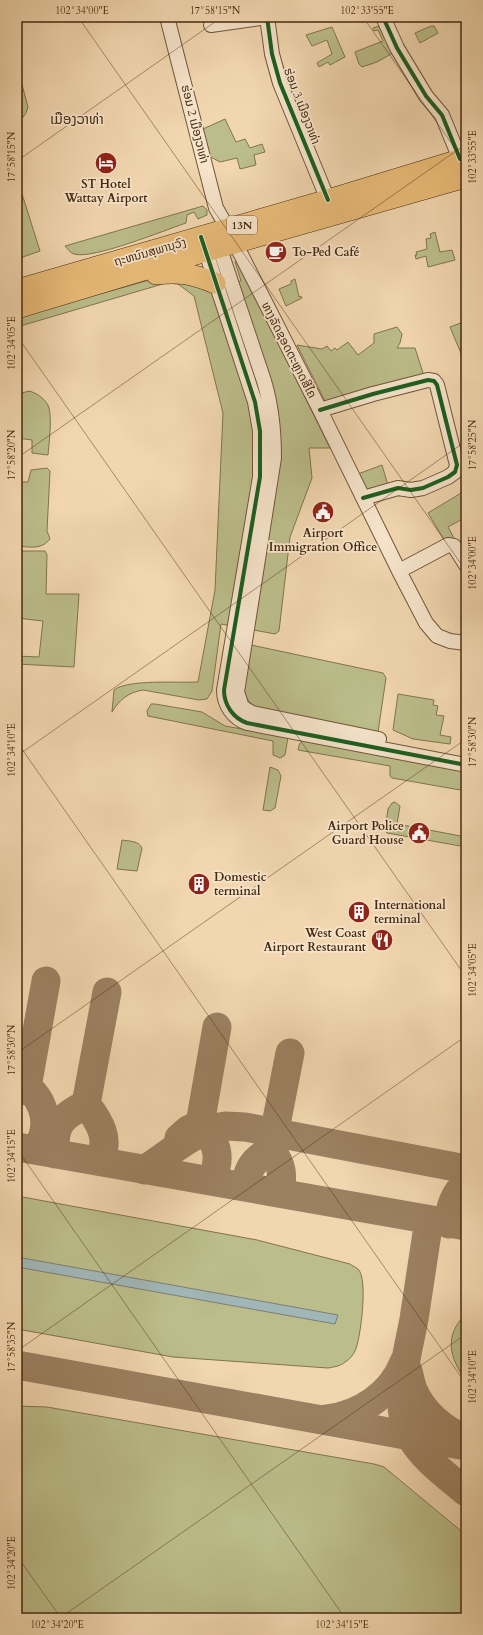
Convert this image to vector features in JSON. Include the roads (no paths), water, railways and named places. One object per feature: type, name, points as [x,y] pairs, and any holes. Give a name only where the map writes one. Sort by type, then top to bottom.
[{"type":"highway","name":"ຖະຫນົນສຸພານຸວົງ","points":[[17,290],[217,240],[464,165]]},
{"type":"highway","name":"ຖະຫນົນສຸພານຸວົງ","points":[[17,308],[58,296],[328,200],[464,165]]},
{"type":"highway","points":[[58,296],[77,295],[148,275],[175,272],[202,278],[215,283]]},
{"type":"street","name":"ຮ່ອມ 2 ເມືອງວາທ່າ","points":[[167,17],[216,208],[217,240]]},
{"type":"street","points":[[211,26],[267,17]]},
{"type":"street","name":"ຮ່ອມ 3 ເມືອງວາທ່າ","points":[[267,17],[272,54],[280,83],[328,200]]},
{"type":"street","points":[[383,17],[397,48],[426,96],[442,115],[464,165]]},
{"type":"street","points":[[217,240],[215,283],[255,402],[260,431],[260,460],[264,485],[246,638],[237,692],[242,707],[252,713],[466,757]]},
{"type":"street","points":[[217,240],[264,381],[269,398],[274,428],[274,458],[264,485],[232,636],[224,697],[232,713],[240,721],[293,733],[466,765]]},
{"type":"street","name":"ທາງລັດຊອດຕະຫຼາດສີໄຄ","points":[[217,240],[320,410],[399,572],[426,622],[437,636],[450,641],[466,643]]},
{"type":"street","points":[[320,410],[373,394],[428,380],[434,381],[437,385],[457,465],[455,472],[448,477],[423,488],[411,490],[398,488],[363,498]]},
{"type":"street","points":[[249,385],[264,381]]},
{"type":"street","points":[[399,572],[448,545],[454,546],[466,565]]},
{"type":"street","points":[[232,636],[246,638]]},
{"type":"place","name":"ST Hotel Wattay Airport","points":[[106,163]]},
{"type":"place","name":"To-Ped Café","points":[[276,252]]},
{"type":"place","name":"Airport Immigration Office","points":[[323,512]]},
{"type":"place","name":"Airport Police Guard House","points":[[419,833]]},
{"type":"place","name":"Domestic terminal","points":[[199,884]]},
{"type":"place","name":"International terminal","points":[[359,912]]},
{"type":"place","name":"West Coast Airport Restaurant","points":[[382,940]]},
{"type":"district","name":"ເມືອງວາທ່າ","points":[[77,119]]}]
